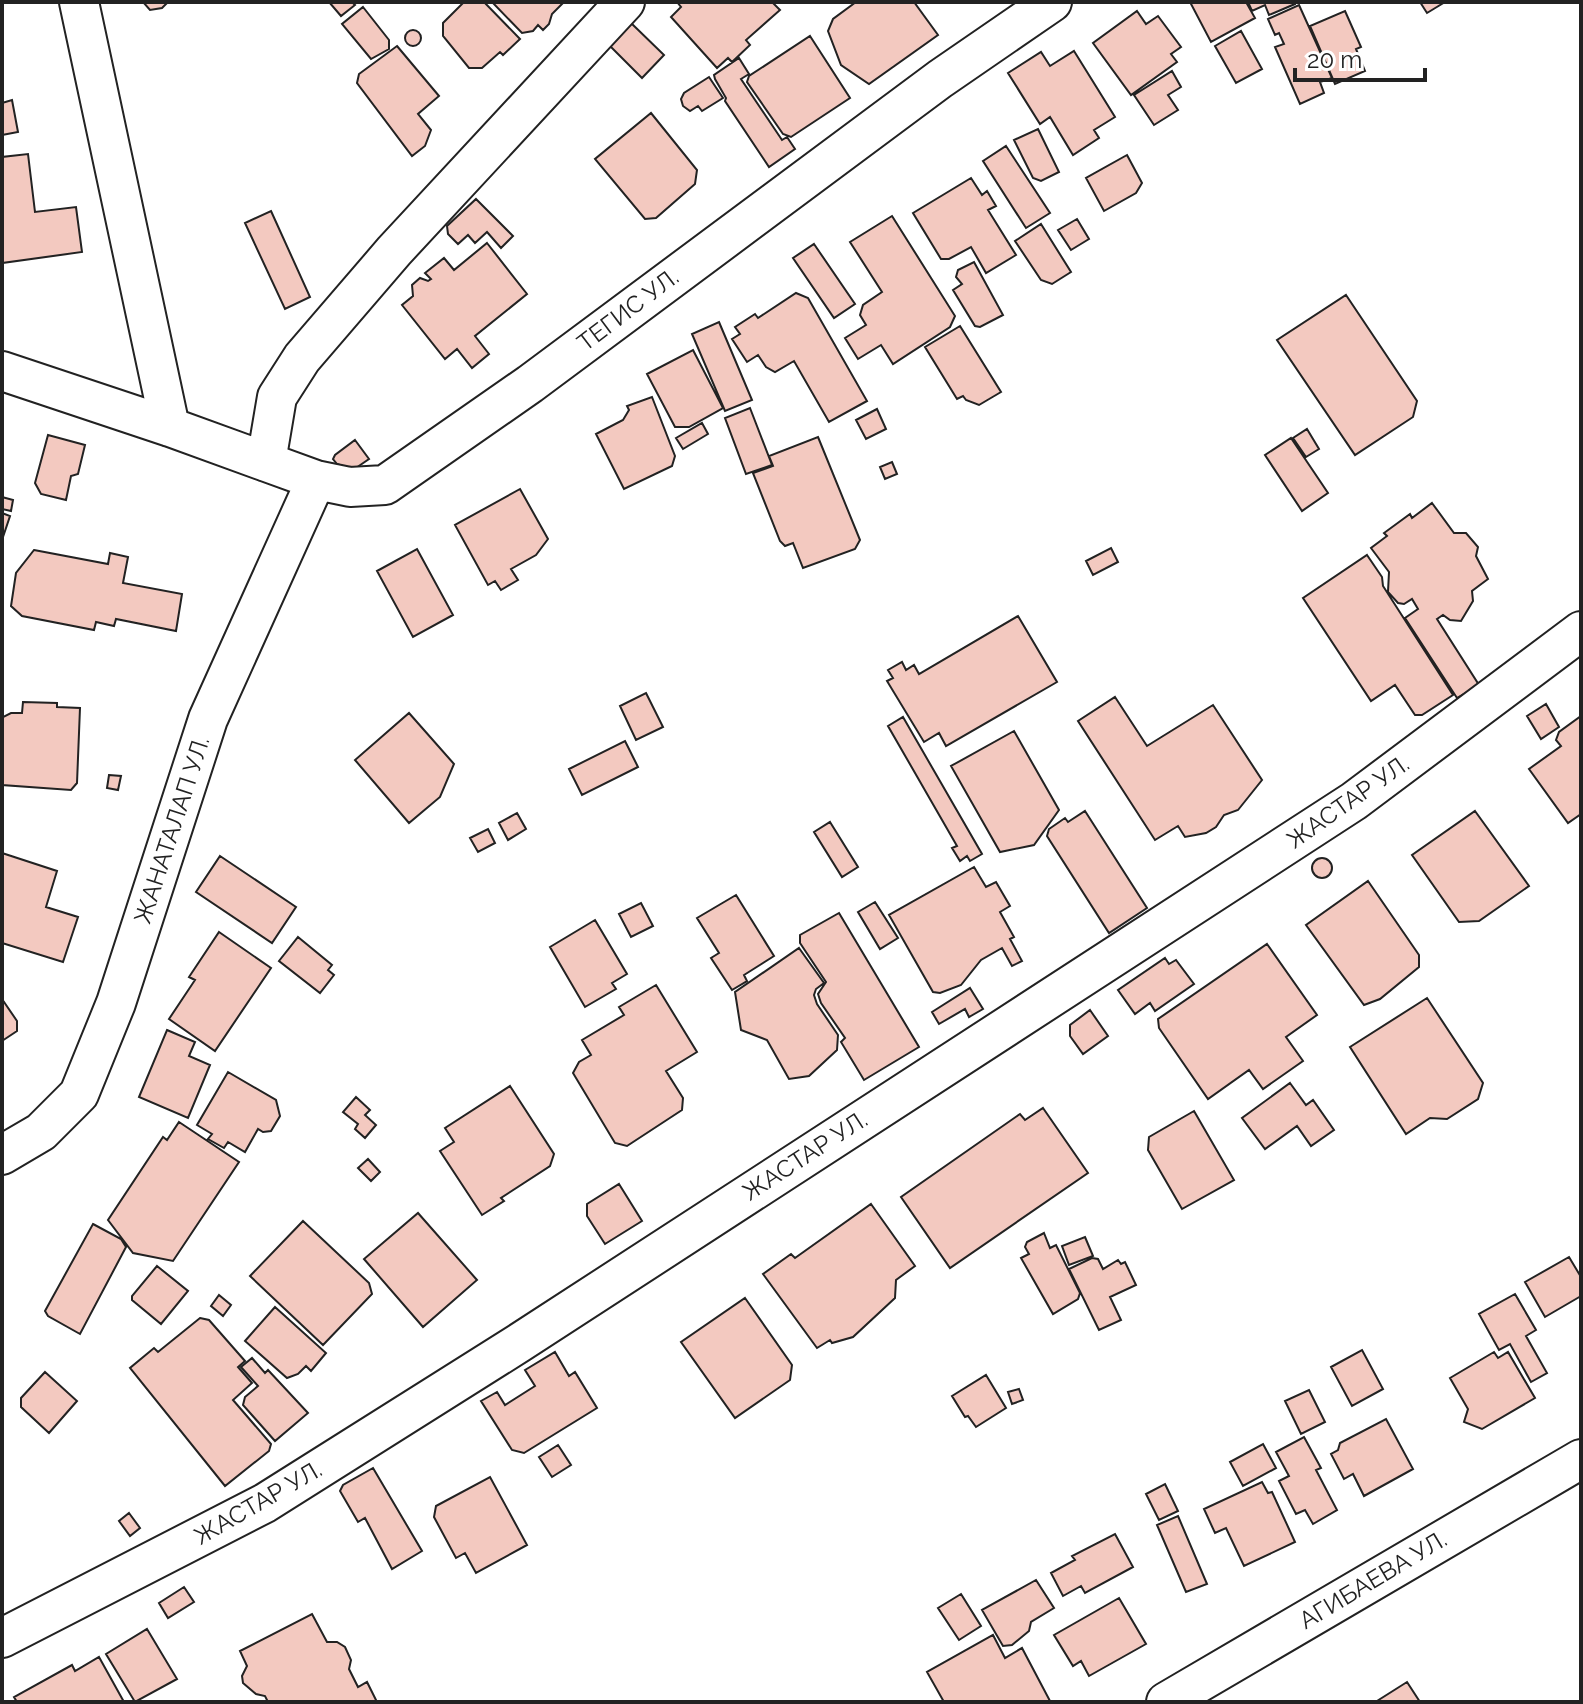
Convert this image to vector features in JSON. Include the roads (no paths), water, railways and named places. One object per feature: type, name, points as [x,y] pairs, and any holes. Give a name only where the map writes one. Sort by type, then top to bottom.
[{"type":"street","points":[[79,2],[170,427]]},
{"type":"street","points":[[266,462],[277,397],[302,358],[394,251],[625,2]]},
{"type":"street","name":"ТЕГИС УЛ.","points":[[2,371],[316,480],[350,487],[385,485],[530,384],[940,79],[1052,2]]},
{"type":"street","name":"ЖАНАТАЛАП УЛ.","points":[[2,1155],[41,1132],[79,1094],[116,1003],[208,719],[316,480]]},
{"type":"street","name":"ЖАСТАР УЛ.","points":[[2,1638],[265,1503],[519,1343],[1354,801],[1581,631]]},
{"type":"street","name":"АГИБАЕВА УЛ.","points":[[1166,1702],[1581,1459]]}]
